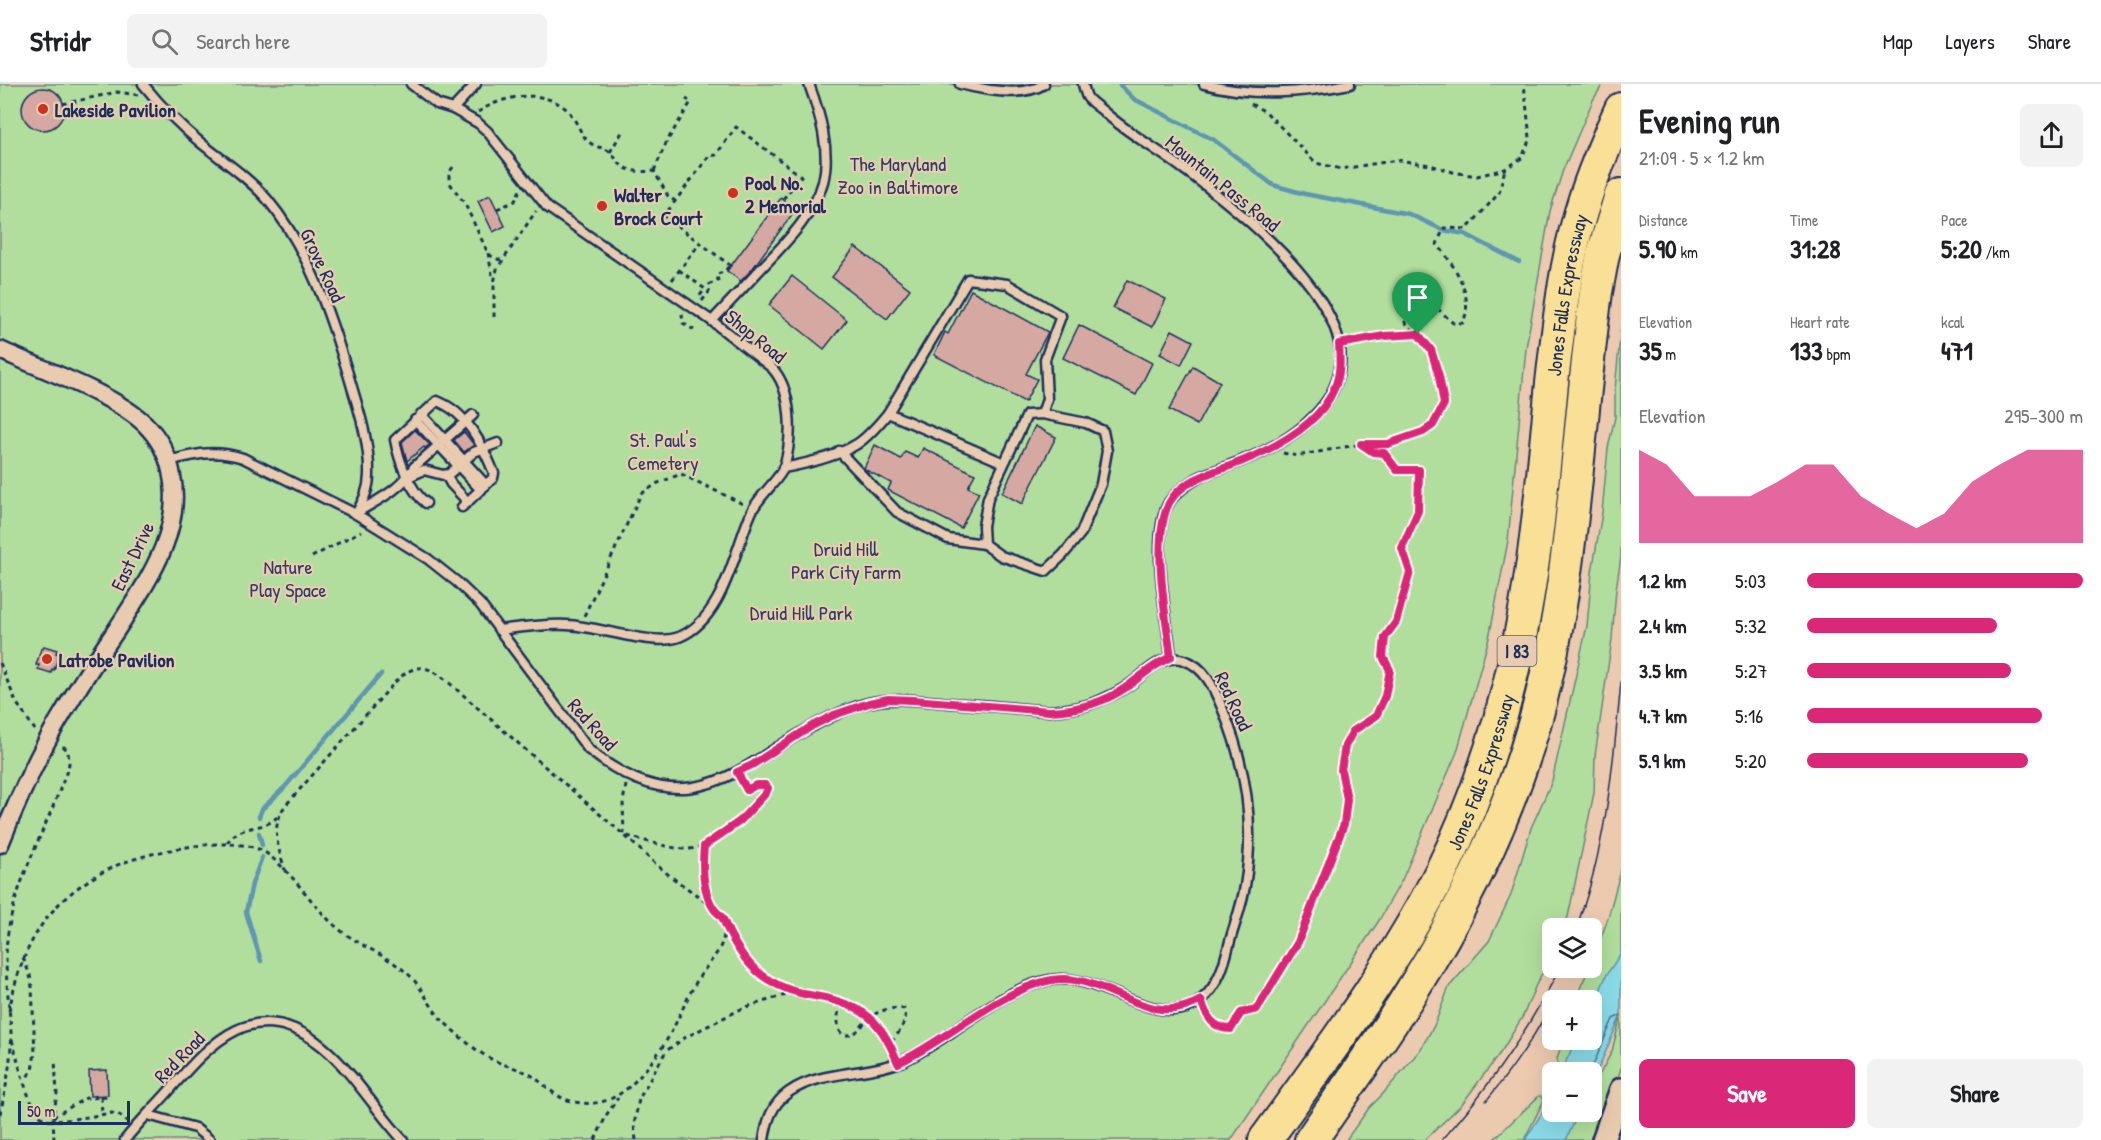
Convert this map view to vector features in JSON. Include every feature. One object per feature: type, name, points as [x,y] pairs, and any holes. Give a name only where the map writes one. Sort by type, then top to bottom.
[{"type":"highway","name":"Jones Falls Expressway","points":[[1265,1140],[1380,977],[1412,926],[1442,870],[1484,770],[1516,659],[1527,598],[1558,331],[1572,247],[1598,160],[1621,109]]},
{"type":"highway","name":"Jones Falls Expressway","points":[[1311,1140],[1410,994],[1471,886],[1495,833],[1536,719],[1549,663],[1563,580],[1596,292],[1603,254],[1621,195]]},
{"type":"street","name":"East Drive","points":[[0,350],[82,387],[129,412],[144,423],[155,435],[168,461],[175,495],[174,513],[162,551],[140,593],[48,738],[0,844]]},
{"type":"street","points":[[1603,1140],[1621,1089]]},
{"type":"lane","name":"Grove Road","points":[[143,84],[154,98],[199,141],[252,184],[282,219],[298,244],[335,331],[364,433],[368,480],[365,496],[356,514]]},
{"type":"lane","points":[[411,84],[437,104],[453,109],[476,84]]},
{"type":"lane","points":[[712,321],[777,253],[804,219],[823,182],[825,160],[823,131],[818,106],[809,84]]},
{"type":"lane","points":[[960,84],[983,90],[1002,91],[1034,91],[1044,84]]},
{"type":"lane","name":"Mountain Pass Road","points":[[1083,84],[1086,96],[1110,118],[1232,206],[1277,248],[1312,287],[1329,315],[1339,344],[1341,365],[1335,389],[1323,408],[1299,430],[1275,447],[1203,476],[1180,490],[1169,502],[1162,523],[1160,547],[1171,657]]},
{"type":"lane","points":[[1204,84],[1251,92],[1284,93],[1350,84]]},
{"type":"lane","name":"Shop Road","points":[[453,109],[487,131],[548,207],[712,321],[780,376],[785,389],[789,423],[783,468],[752,509],[713,607],[688,632],[669,640],[659,641],[579,626],[548,625],[499,630]]},
{"type":"lane","points":[[783,468],[808,463],[856,444],[873,430],[888,413],[968,279],[1007,284],[1062,315],[1045,359],[1047,399],[1042,414]]},
{"type":"lane","points":[[408,477],[424,470],[446,475],[465,504],[494,476],[483,448],[465,422],[436,401],[395,440],[404,469],[408,477],[421,499],[426,503]]},
{"type":"lane","points":[[888,413],[1004,464]]},
{"type":"lane","points":[[839,451],[897,512],[948,539],[984,544],[1001,556],[1046,571],[1082,533],[1101,484],[1107,451],[1103,431],[1086,423],[1042,414],[1027,415],[988,498],[983,526],[984,544]]},
{"type":"lane","points":[[356,514],[394,490],[408,477],[414,467],[473,415]]},
{"type":"lane","points":[[418,417],[483,487]]},
{"type":"lane","points":[[446,475],[483,448],[498,443]]},
{"type":"lane","name":"Red Road","points":[[168,461],[212,452],[229,453],[253,462],[356,514],[428,559],[480,604],[589,750],[609,766],[647,784],[694,787],[711,783],[752,765],[812,726],[834,715],[869,703],[888,699],[1049,711],[1068,710],[1114,694],[1155,664],[1171,657],[1183,659],[1195,665],[1209,680],[1220,701],[1239,753],[1245,784],[1248,833],[1245,888],[1226,956],[1218,980],[1201,1000]]},
{"type":"lane","points":[[765,1140],[771,1112],[779,1100],[791,1090],[824,1078],[870,1071],[898,1063],[924,1050],[1007,997],[1045,981],[1079,980],[1156,1009],[1173,1010],[1189,1007],[1201,1000]]},
{"type":"lane","name":"Red Road","points":[[125,1140],[197,1058],[223,1036],[250,1024],[279,1025],[308,1036],[323,1047],[353,1078],[403,1140]]},
{"type":"lane","points":[[148,1115],[188,1126],[210,1140]]},
{"type":"path","points":[[1247,102],[1266,111],[1316,163],[1341,169],[1398,160],[1478,176],[1505,168],[1522,158],[1530,138],[1524,84]]},
{"type":"path","points":[[63,104],[117,92],[154,98]]},
{"type":"path","points":[[469,118],[505,98],[522,96],[553,101],[565,108],[589,142],[610,152],[627,170],[654,171]]},
{"type":"path","points":[[654,171],[667,141],[691,102],[686,99]]},
{"type":"path","points":[[679,270],[705,289],[697,300],[701,303],[710,292],[710,284],[717,283],[717,274],[724,272],[730,266],[664,216],[710,156],[716,155],[736,127],[801,176],[783,199]]},
{"type":"path","points":[[610,152],[624,129]]},
{"type":"path","points":[[453,167],[449,172],[448,183],[465,204],[487,251],[494,283]]},
{"type":"path","points":[[1275,447],[1283,453],[1297,456],[1361,444],[1388,444],[1423,432],[1433,425],[1444,404],[1439,376],[1431,350],[1404,321],[1402,302],[1415,297],[1437,308],[1452,323],[1463,323],[1468,312],[1464,287],[1453,264],[1437,243],[1444,228],[1467,229],[1499,193],[1505,168]]},
{"type":"path","points":[[654,171],[668,196],[675,201]]},
{"type":"path","points":[[497,209],[515,201]]},
{"type":"path","points":[[494,317],[494,283],[497,268],[537,209]]},
{"type":"path","points":[[666,289],[700,243]]},
{"type":"path","points":[[487,251],[491,256],[502,261]]},
{"type":"path","points":[[685,326],[694,330]]},
{"type":"path","points":[[1339,344],[1384,336],[1418,334]]},
{"type":"path","points":[[1201,1000],[1207,1017],[1222,1029],[1231,1029],[1241,1013],[1257,1009],[1298,942],[1344,824],[1347,799],[1341,770],[1345,746],[1353,731],[1376,716],[1385,696],[1390,670],[1383,657],[1385,637],[1396,622],[1410,572],[1402,548],[1418,511],[1419,470],[1397,470],[1384,453],[1373,452],[1361,444]]},
{"type":"path","points":[[579,626],[641,494],[658,483],[681,474],[752,509]]},
{"type":"path","points":[[312,557],[373,525]]},
{"type":"path","points":[[0,663],[16,702],[34,730]]},
{"type":"path","points":[[228,843],[238,832],[272,823],[406,671],[420,667],[428,668],[446,680],[684,888],[714,908]]},
{"type":"path","points":[[0,1114],[8,1073],[11,1035],[5,973],[8,931],[28,862],[69,764],[68,751],[60,744]]},
{"type":"path","points":[[624,835],[685,849],[704,846],[740,821],[766,793],[768,788],[761,784],[747,790],[737,772]]},
{"type":"path","points":[[624,835],[623,802],[626,786]]},
{"type":"path","points":[[278,816],[276,838],[285,870]]},
{"type":"path","points":[[9,1011],[23,958],[34,936],[64,898],[91,877],[122,862],[139,857],[228,843],[254,847],[266,853],[285,870],[342,932],[391,961],[419,984],[436,1013],[482,1054],[530,1075],[564,1100],[597,1104],[619,1096]]},
{"type":"path","points":[[704,846],[702,867],[707,892],[740,955],[748,965],[776,983],[801,993],[840,1002],[869,1017],[890,1044],[898,1063]]},
{"type":"path","points":[[636,1140],[634,1125],[639,1100],[697,982],[722,944],[724,925]]},
{"type":"path","points":[[23,958],[32,987],[35,1053],[32,1070],[25,1080]]},
{"type":"path","points":[[595,1140],[607,1114],[619,1096],[664,1049],[744,1008],[782,996],[801,993]]},
{"type":"path","points":[[840,1002],[838,1029],[848,1035],[854,1034],[869,1017],[891,1009],[904,1009],[906,1018],[890,1044]]},
{"type":"path","points":[[11,1035],[36,1112],[42,1117],[53,1119],[118,1114],[129,1123]]},
{"type":"path","points":[[54,1140],[53,1119],[57,1094],[55,1060]]},
{"type":"path","points":[[101,1097],[102,1114]]},
{"type":"path","points":[[53,1119],[86,1098],[111,1097]]},
{"type":"green space","name":"Druid Hill Park","points":[[0,84],[1603,84],[1593,100],[1563,170],[1550,211],[1526,348],[1508,541],[1489,638],[1457,752],[1402,880],[1378,922],[1231,1140],[0,1140]]},
{"type":"green space","points":[[1621,327],[1621,557],[1595,756],[1594,793],[1568,917],[1542,918],[1542,973],[1523,1016],[1503,1049],[1462,1104],[1425,1140],[1346,1140],[1369,1108],[1420,1050],[1434,1026],[1449,987],[1489,941],[1511,895],[1531,828],[1552,781],[1587,626],[1608,448],[1615,417],[1615,389]]},
{"type":"green space","points":[[1621,869],[1621,969],[1602,1018],[1602,990],[1579,990],[1585,978],[1602,978],[1602,934]]},
{"type":"green space","points":[[1621,1015],[1621,1068],[1598,1140],[1566,1140],[1572,1122],[1602,1122],[1602,1070],[1612,1051]]},
{"type":"green space","points":[[1560,1050],[1590,1050],[1585,1062],[1557,1062]]},
{"type":"green space","points":[[1541,1096],[1542,1104],[1524,1140],[1493,1140]]},
{"type":"water","points":[[1621,953],[1621,1015],[1601,1062],[1566,1062],[1571,1050],[1602,1050],[1602,990],[1600,990],[1607,974]]},
{"type":"water","points":[[1542,1113],[1542,1122],[1574,1122],[1566,1140],[1525,1140]]},
{"type":"building","name":"Lakeside Pavilion","points":[[43,88],[58,94],[64,109],[58,124],[43,130],[28,124],[22,109],[28,94]]},
{"type":"building","points":[[490,195],[505,226],[493,232],[478,201]]},
{"type":"building","points":[[781,198],[796,209],[741,281],[727,271]]},
{"type":"building","points":[[855,247],[910,289],[887,319],[832,277]]},
{"type":"building","points":[[792,276],[847,320],[824,349],[769,305]]},
{"type":"building","points":[[1127,280],[1166,299],[1152,327],[1113,308]]},
{"type":"building","points":[[971,290],[1048,332],[1026,374],[1037,379],[1025,402],[934,355],[945,332],[948,334]]},
{"type":"building","points":[[1079,325],[1152,363],[1136,395],[1063,358]]},
{"type":"building","points":[[1172,330],[1193,341],[1181,365],[1160,354]]},
{"type":"building","points":[[1193,366],[1220,382],[1197,425],[1169,410]]},
{"type":"building","points":[[1035,426],[1056,437],[1022,504],[1002,493]]},
{"type":"building","points":[[415,430],[430,445],[407,461],[402,442]]},
{"type":"building","points":[[464,432],[474,445],[464,452],[454,440]]},
{"type":"building","points":[[875,445],[901,459],[905,452],[918,458],[923,448],[975,474],[968,487],[979,492],[961,528],[888,490],[891,483],[866,470],[864,468]]},
{"type":"building","name":"Latrobe Pavilion","points":[[44,646],[57,650],[56,653],[59,654],[51,673],[38,669],[39,665],[36,665]]},
{"type":"building","points":[[107,1070],[108,1095],[90,1096],[89,1071]]},
{"type":"waterway","points":[[1119,84],[1134,99],[1214,140],[1273,185],[1305,194],[1409,214],[1443,230],[1465,234],[1519,262]]},
{"type":"waterway","points":[[259,817],[262,809],[284,788],[381,674]]},
{"type":"waterway","points":[[259,833],[262,845]]},
{"type":"waterway","points":[[261,961],[246,912],[252,884],[262,857]]},
{"type":"tram line","points":[[1579,918],[1595,868],[1607,807],[1621,682]]},
{"type":"tram line","points":[[1442,1140],[1507,1058],[1555,978]]},
{"type":"tram line","points":[[1486,1101],[1522,1053],[1542,1021]]},
{"type":"place","name":"Lakeside Pavilion","points":[[43,109]]},
{"type":"place","name":"Pool No. 2 Memorial","points":[[733,193]]},
{"type":"place","name":"Walter Brock Court","points":[[602,206]]},
{"type":"place","name":"Latrobe Pavilion","points":[[47,659]]},
{"type":"route","points":[[1418,334],[1431,350],[1444,404],[1433,425],[1423,432],[1388,444],[1361,444],[1373,452],[1384,453],[1397,470],[1419,470],[1418,511],[1402,548],[1410,572],[1396,622],[1385,637],[1383,657],[1390,670],[1385,696],[1376,716],[1353,731],[1345,746],[1341,770],[1347,799],[1344,824],[1335,851],[1298,942],[1257,1009],[1241,1013],[1231,1029],[1222,1029],[1207,1017],[1201,1000],[1189,1007],[1173,1010],[1156,1009],[1079,980],[1045,981],[1007,997],[924,1050],[898,1063],[890,1044],[880,1029],[863,1013],[840,1002],[801,993],[776,983],[748,965],[714,908],[707,892],[702,867],[704,846],[740,821],[757,805],[768,788],[761,784],[747,790],[737,772],[752,765],[812,726],[851,708],[869,703],[888,699],[1049,711],[1068,710],[1098,701],[1126,687],[1155,664],[1171,657],[1160,547],[1162,523],[1169,502],[1180,490],[1203,476],[1275,447],[1299,430],[1323,408],[1335,389],[1341,365],[1339,344],[1384,336],[1418,334]]},
{"type":"park label","name":"The Maryland Zoo in Baltimore","points":[[898,174]]},
{"type":"park label","name":"St. Paul's Cemetery","points":[[663,450]]},
{"type":"park label","name":"Druid Hill Park City Farm","points":[[846,560]]},
{"type":"park label","name":"Nature Play Space","points":[[288,578]]}]
